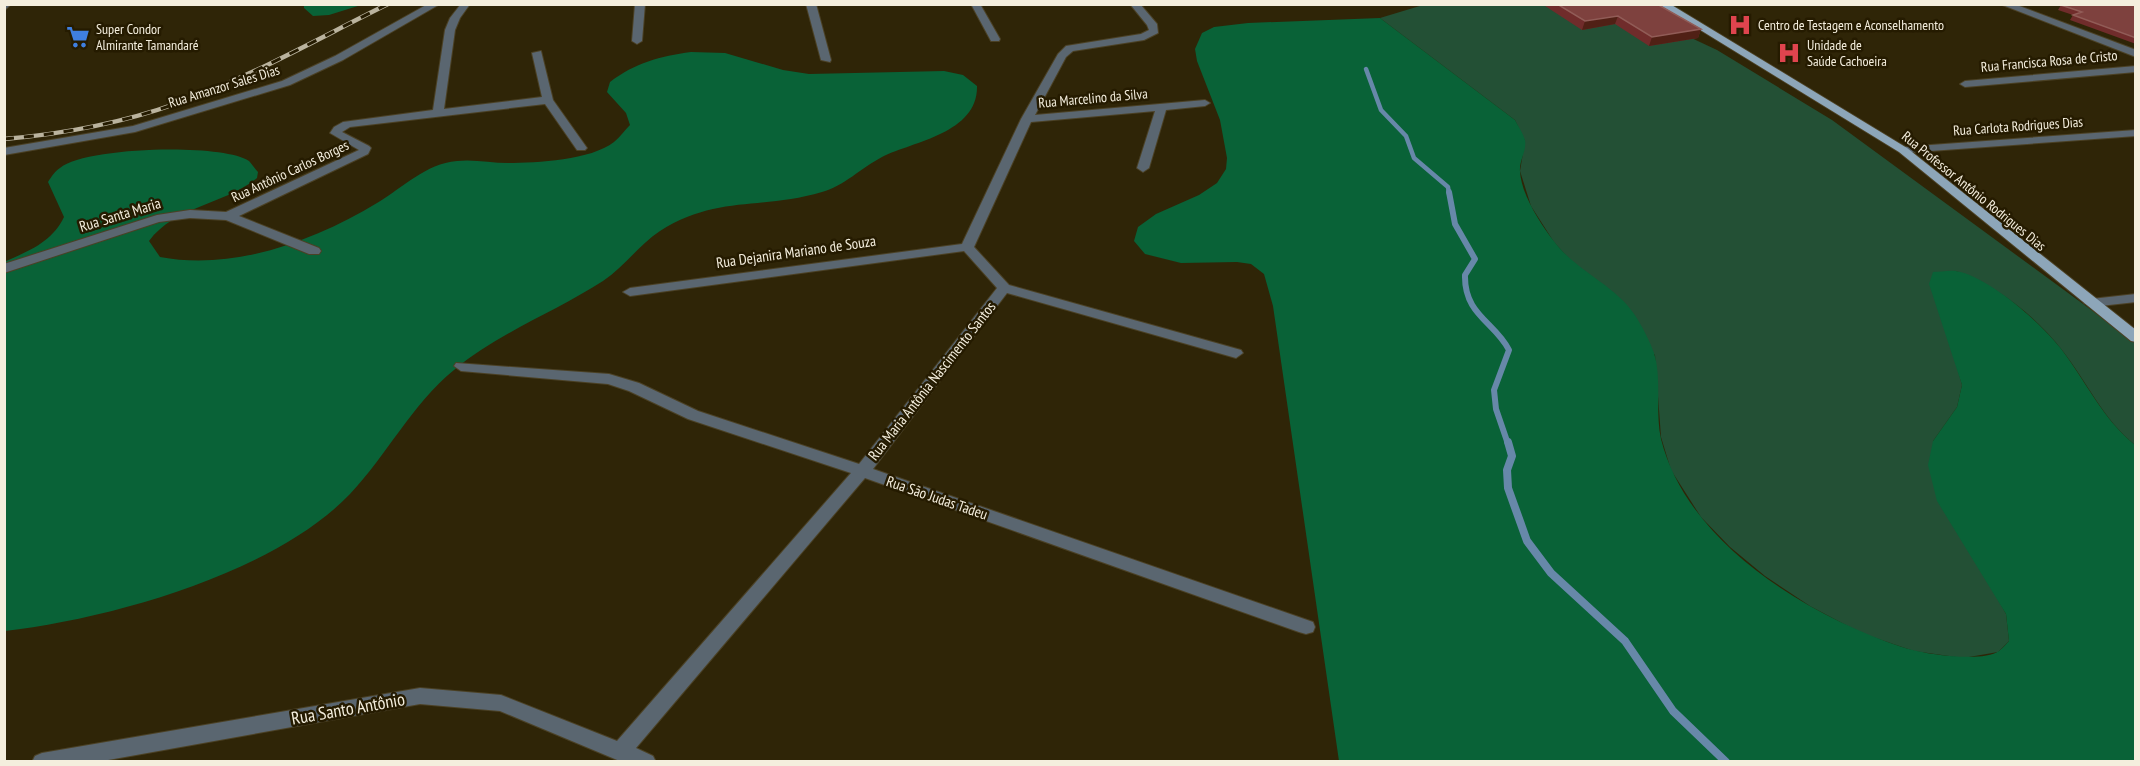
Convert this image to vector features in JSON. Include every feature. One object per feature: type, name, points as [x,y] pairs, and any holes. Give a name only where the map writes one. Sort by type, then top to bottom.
[{"type":"main road","name":"Rua Professor Antônio Rodrigues Dias","points":[[1662,4],[1903,150],[2136,338]]},
{"type":"street","name":"Rua Amanzor Sales Dias","points":[[4,152],[135,129],[286,83],[339,58],[436,4]]},
{"type":"street","points":[[438,113],[450,30],[455,18],[466,4]]},
{"type":"street","points":[[637,41],[640,4]]},
{"type":"street","points":[[811,4],[826,60]]},
{"type":"street","points":[[975,4],[995,39]]},
{"type":"street","points":[[967,247],[1026,119],[1062,56],[1070,48],[1144,36],[1154,31],[1152,24],[1134,4]]},
{"type":"street","points":[[2004,4],[2136,54]]},
{"type":"street","points":[[537,53],[548,100],[581,148]]},
{"type":"street","name":"Rua Francisca Rosa de Cristo","points":[[1965,84],[2136,69]]},
{"type":"street","name":"Rua Antônio Carlos Borges","points":[[228,216],[364,152],[365,148],[336,133],[346,124],[548,100]]},
{"type":"street","name":"Rua Marcelino da Silva","points":[[1026,119],[1205,103]]},
{"type":"street","name":"Rua Marcelino da Silva","points":[[1143,168],[1162,106]]},
{"type":"street","name":"Rua Carlota Rodrigues Dias","points":[[1903,150],[2136,132]]},
{"type":"street","name":"Rua Santa Maria","points":[[5,264],[158,219],[190,214],[228,216],[314,251]]},
{"type":"street","name":"Rua Maria Antônia Nascimento Santos","points":[[621,751],[862,471],[1004,288],[967,247]]},
{"type":"street","name":"Rua Dejanira Mariano de Souza","points":[[630,292],[967,247]]},
{"type":"street","points":[[1004,288],[1236,353]]},
{"type":"street","points":[[2091,303],[2136,298]]},
{"type":"street","name":"Rua São Judas Tadeu","points":[[461,366],[609,379],[634,387],[693,415],[862,471],[1306,627]]},
{"type":"street","name":"Rua Santo Antônio","points":[[42,762],[420,696],[501,703],[646,762]]},
{"type":"green space","points":[[304,4],[361,5],[329,15],[313,16],[304,8]]},
{"type":"green space","points":[[1423,5],[1552,5],[1685,35],[1717,50],[1832,120],[2135,342],[2135,445],[2123,435],[2104,412],[2071,362],[2040,325],[2000,293],[1956,271],[1952,349],[1962,385],[1957,407],[1933,441],[1986,578],[2006,614],[2009,641],[1998,652],[1963,658],[1914,651],[1861,633],[1810,606],[1765,576],[1730,547],[1701,517],[1671,470],[1661,437],[1655,355],[1554,242],[1531,206],[1520,171],[1525,141],[1515,120],[1380,18]]},
{"type":"green space","points":[[1380,18],[1515,120],[1525,140],[1520,167],[1521,180],[1537,217],[1562,251],[1609,288],[1630,308],[1649,340],[1656,363],[1661,439],[1675,476],[1696,511],[1724,542],[1756,570],[1791,595],[1865,633],[1923,652],[1966,657],[1991,655],[2009,641],[2006,614],[1937,501],[1928,465],[1933,441],[1957,407],[1962,385],[1929,284],[1933,272],[1956,271],[1969,275],[1999,292],[2029,315],[2062,350],[2113,423],[2135,445],[2135,761],[1339,761],[1273,306],[1264,274],[1251,264],[1181,263],[1145,254],[1134,241],[1138,227],[1156,214],[1199,195],[1217,183],[1226,169],[1227,158],[1220,120],[1197,61],[1195,49],[1202,33],[1214,27],[1248,23]]},
{"type":"green space","points":[[691,52],[725,53],[783,70],[809,74],[944,71],[963,75],[977,86],[975,102],[967,115],[956,125],[927,140],[882,157],[830,189],[779,201],[701,212],[660,231],[603,281],[489,345],[454,370],[425,398],[350,494],[318,522],[279,547],[236,569],[189,588],[141,603],[93,616],[5,631],[4,262],[39,245],[59,226],[64,217],[48,182],[58,169],[74,161],[96,156],[154,150],[212,152],[234,155],[249,161],[258,172],[257,178],[230,194],[172,220],[149,241],[160,257],[216,260],[245,256],[273,250],[353,217],[425,171],[445,163],[548,161],[578,157],[604,148],[614,142],[630,125],[626,113],[607,92],[610,82],[648,61]]},
{"type":"building","points":[[1557,4],[1657,4],[1701,29],[1652,37],[1618,16],[1585,21]]},
{"type":"building","points":[[2132,4],[2136,6],[2136,38],[2073,15],[2082,12],[2061,5]]},
{"type":"waterway","points":[[1366,69],[1381,110],[1406,136],[1414,158],[1448,187],[1449,194]]},
{"type":"waterway","points":[[1449,192],[1455,224],[1475,259],[1465,275],[1469,300],[1509,350],[1494,390],[1496,409],[1508,444]]},
{"type":"waterway","points":[[1508,442],[1512,456],[1507,470],[1508,488],[1527,541],[1551,573],[1625,641],[1673,711],[1726,762]]},
{"type":"railway","points":[[4,139],[92,127],[178,103],[258,69],[388,4]]},
{"type":"place","name":"Centro de Testagem e Aconselhamento","points":[[1740,25]]},
{"type":"place","name":"Super Condor Almirante Tamandaré","points":[[78,37]]},
{"type":"place","name":"Unidade de Saúde Cachoeira","points":[[1789,53]]}]
